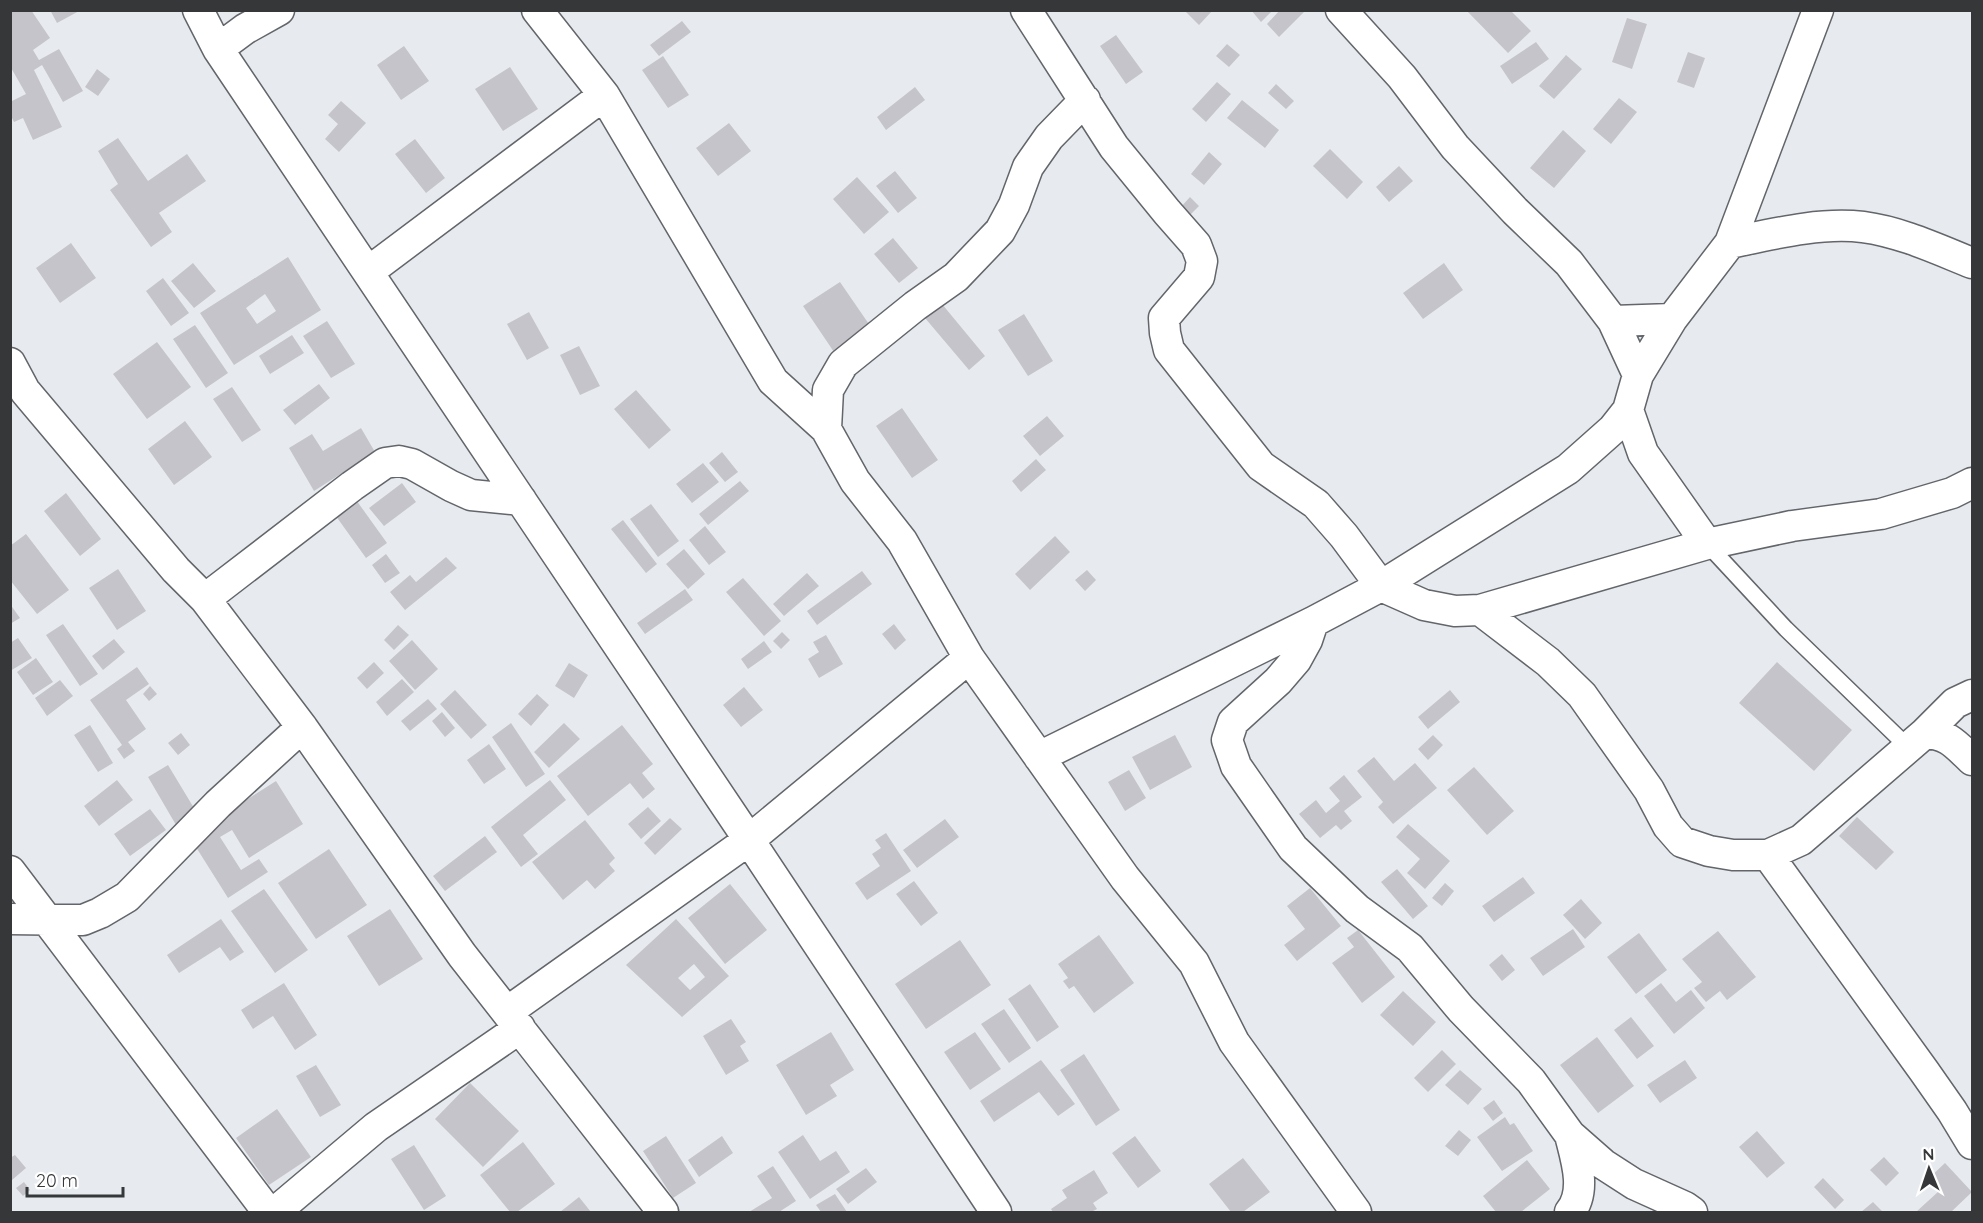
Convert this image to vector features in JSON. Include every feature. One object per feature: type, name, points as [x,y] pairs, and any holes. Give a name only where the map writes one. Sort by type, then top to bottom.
[{"type":"street","points":[[198,10],[218,49],[996,1212]]},
{"type":"street","points":[[218,49],[245,29],[279,10]]},
{"type":"street","points":[[537,10],[604,95],[773,381],[826,429],[855,481],[902,541],[969,658],[1125,878],[1194,963],[1234,1042],[1356,1212]]},
{"type":"street","points":[[1026,10],[1114,147],[1196,245],[1202,261],[1199,277],[1164,318],[1169,350],[1261,465],[1316,504],[1344,536],[1381,586],[1424,605],[1455,611],[1480,610],[1707,544],[1792,526],[1881,514],[1952,493],[1972,483]]},
{"type":"street","points":[[1341,10],[1402,77],[1455,147],[1515,211],[1569,263],[1613,321],[1638,375]]},
{"type":"street","points":[[1039,757],[1381,586],[1568,469],[1613,429],[1628,410],[1638,375],[1672,319],[1730,243],[1818,10]]},
{"type":"street","points":[[368,272],[604,95]]},
{"type":"street","points":[[826,429],[828,390],[843,364],[915,306],[956,277],[1000,231],[1014,205],[1028,167],[1049,137],[1085,100]]},
{"type":"street","points":[[1730,243],[1796,230],[1862,227],[1909,238],[1972,263]]},
{"type":"street","points":[[1613,321],[1672,319]]},
{"type":"street","points":[[10,363],[18,399],[205,599],[302,727],[462,955],[663,1212]]},
{"type":"street","points":[[1628,410],[1643,453],[1707,544]]},
{"type":"street","points":[[205,599],[385,463],[399,460],[412,464],[471,495],[521,500]]},
{"type":"street","points":[[1480,610],[1548,662],[1582,695],[1649,790],[1668,826],[1682,842],[1709,851],[1733,855],[1768,855],[1801,840],[1917,741],[1955,703],[1972,695]]},
{"type":"street","points":[[1313,622],[1307,640],[1296,660],[1278,681],[1233,722],[1227,740],[1236,766],[1293,848],[1357,909],[1410,948],[1461,1009],[1531,1081],[1570,1135],[1603,1164],[1634,1184],[1692,1212]]},
{"type":"street","points":[[275,1212],[376,1127],[749,840],[969,658]]},
{"type":"street","points":[[10,919],[83,920],[127,897],[218,804],[302,727]]},
{"type":"street","points":[[1917,741],[1939,734],[1951,740],[1972,760]]},
{"type":"street","points":[[1768,855],[1924,1071],[1972,1144]]},
{"type":"street","points":[[12,877],[268,1212]]},
{"type":"street","points":[[1570,1135],[1578,1167],[1579,1192],[1570,1212]]},
{"type":"lane","points":[[1707,544],[1786,629],[1917,741]]},
{"type":"building","points":[[10,10],[31,10],[50,38],[33,50],[39,60],[59,49],[83,91],[63,102],[42,65],[34,70],[62,127],[33,140],[23,118],[14,122],[10,114],[10,102],[26,94],[10,66]]},
{"type":"building","points":[[50,10],[81,10],[57,23]]},
{"type":"building","points":[[1184,10],[1213,10],[1199,25]]},
{"type":"building","points":[[1251,10],[1273,10],[1261,22]]},
{"type":"building","points":[[1280,10],[1306,10],[1279,37],[1267,24]]},
{"type":"building","points":[[1466,10],[1510,10],[1531,31],[1508,53]]},
{"type":"building","points":[[1627,18],[1647,24],[1632,69],[1612,62]]},
{"type":"building","points":[[682,21],[691,32],[659,56],[650,45]]},
{"type":"building","points":[[1116,35],[1143,72],[1126,84],[1100,46]]},
{"type":"building","points":[[1536,42],[1549,59],[1512,84],[1500,66]]},
{"type":"building","points":[[1227,44],[1240,55],[1229,67],[1216,56]]},
{"type":"building","points":[[404,46],[429,81],[401,100],[377,65]]},
{"type":"building","points":[[1688,52],[1705,58],[1694,88],[1677,82]]},
{"type":"building","points":[[1566,55],[1582,69],[1554,99],[1539,86]]},
{"type":"building","points":[[663,56],[689,95],[668,108],[642,70]]},
{"type":"building","points":[[510,67],[538,109],[503,131],[475,89]]},
{"type":"building","points":[[97,69],[110,79],[98,96],[85,87]]},
{"type":"building","points":[[1217,82],[1231,94],[1206,122],[1192,109]]},
{"type":"building","points":[[1276,84],[1294,101],[1286,109],[1268,93]]},
{"type":"building","points":[[915,87],[925,100],[886,130],[877,117]]},
{"type":"building","points":[[1619,98],[1637,112],[1611,144],[1593,129]]},
{"type":"building","points":[[1242,100],[1279,130],[1265,148],[1227,118]]},
{"type":"building","points":[[341,101],[366,123],[339,152],[325,139],[338,124],[328,115]]},
{"type":"building","points":[[729,123],[751,151],[718,176],[696,148]]},
{"type":"building","points":[[1563,130],[1586,151],[1554,188],[1530,168]]},
{"type":"building","points":[[118,138],[148,181],[187,154],[206,181],[159,213],[172,232],[151,247],[110,190],[118,184],[98,151]]},
{"type":"building","points":[[415,139],[445,178],[426,193],[395,154]]},
{"type":"building","points":[[1330,149],[1363,182],[1347,199],[1313,166]]},
{"type":"building","points":[[1209,152],[1222,164],[1204,185],[1191,174]]},
{"type":"building","points":[[1399,166],[1413,181],[1389,202],[1376,187]]},
{"type":"building","points":[[895,171],[917,198],[898,213],[876,186]]},
{"type":"building","points":[[857,177],[889,212],[864,234],[833,199]]},
{"type":"building","points":[[1190,197],[1199,206],[1189,216],[1180,208]]},
{"type":"building","points":[[893,238],[918,268],[899,283],[874,254]]},
{"type":"building","points":[[71,243],[96,278],[60,303],[36,268]]},
{"type":"building","points":[[288,257],[321,310],[234,365],[200,313]],"holes":[[[265,294],[276,311],[257,324],[246,308]]]},
{"type":"building","points":[[193,263],[216,291],[194,308],[171,281]]},
{"type":"building","points":[[1444,263],[1463,290],[1423,319],[1403,293]]},
{"type":"building","points":[[163,278],[189,313],[171,326],[146,291]]},
{"type":"building","points":[[840,282],[873,330],[836,355],[803,306]]},
{"type":"building","points":[[942,304],[985,356],[969,370],[925,318]]},
{"type":"building","points":[[529,312],[549,348],[527,360],[507,324]]},
{"type":"building","points":[[1024,314],[1053,361],[1028,376],[998,330]]},
{"type":"building","points":[[327,321],[355,364],[331,378],[303,336]]},
{"type":"building","points":[[195,325],[228,373],[206,388],[173,339]]},
{"type":"building","points":[[292,335],[304,353],[270,374],[259,356]]},
{"type":"building","points":[[157,342],[191,387],[147,419],[113,374]]},
{"type":"building","points":[[579,346],[600,386],[580,395],[560,355]]},
{"type":"building","points":[[319,384],[330,398],[295,425],[283,410]]},
{"type":"building","points":[[232,387],[261,430],[242,442],[213,399]]},
{"type":"building","points":[[636,390],[671,430],[649,449],[614,409]]},
{"type":"building","points":[[902,408],[938,460],[912,478],[876,426]]},
{"type":"building","points":[[1047,416],[1064,436],[1040,456],[1023,436]]},
{"type":"building","points":[[185,421],[212,457],[174,485],[148,449]]},
{"type":"building","points":[[361,428],[375,452],[314,491],[289,448],[312,434],[323,451]]},
{"type":"building","points":[[722,452],[738,472],[725,482],[709,463]]},
{"type":"building","points":[[1036,459],[1046,470],[1021,492],[1012,481]]},
{"type":"building","points":[[703,463],[719,482],[692,503],[676,484]]},
{"type":"building","points":[[740,481],[749,491],[708,525],[699,514]]},
{"type":"building","points":[[402,483],[416,502],[384,526],[369,508]]},
{"type":"building","points":[[66,493],[101,539],[80,556],[44,511]]},
{"type":"building","points":[[354,497],[387,543],[366,558],[333,512]]},
{"type":"building","points":[[651,504],[679,541],[658,557],[630,519]]},
{"type":"building","points":[[623,520],[657,564],[646,573],[611,529]]},
{"type":"building","points":[[705,526],[726,552],[709,565],[689,540]]},
{"type":"building","points":[[26,534],[69,590],[37,614],[10,580],[10,546]]},
{"type":"building","points":[[1055,536],[1070,552],[1030,590],[1015,574]]},
{"type":"building","points":[[684,549],[705,574],[688,589],[666,564]]},
{"type":"building","points":[[386,554],[400,573],[385,583],[372,565]]},
{"type":"building","points":[[446,557],[457,568],[405,610],[390,592],[410,575],[416,582]]},
{"type":"building","points":[[118,569],[146,611],[117,630],[89,588]]},
{"type":"building","points":[[1087,570],[1096,580],[1085,591],[1075,580]]},
{"type":"building","points":[[862,571],[872,584],[817,625],[807,611]]},
{"type":"building","points":[[807,573],[819,586],[784,616],[773,604]]},
{"type":"building","points":[[743,578],[781,621],[764,636],[726,592]]},
{"type":"building","points":[[685,589],[693,600],[645,634],[637,623]]},
{"type":"building","points":[[10,604],[20,618],[10,624]]},
{"type":"building","points":[[63,624],[98,674],[80,686],[46,635]]},
{"type":"building","points":[[894,624],[906,640],[895,650],[882,634]]},
{"type":"building","points":[[398,625],[409,635],[394,650],[384,640]]},
{"type":"building","points":[[782,632],[790,640],[781,649],[773,641]]},
{"type":"building","points":[[826,635],[843,664],[819,678],[808,659],[819,652],[813,642]]},
{"type":"building","points":[[18,638],[32,658],[10,671],[10,643]]},
{"type":"building","points":[[114,639],[125,652],[103,670],[92,656]]},
{"type":"building","points":[[412,640],[438,669],[415,690],[389,661]]},
{"type":"building","points":[[764,641],[772,652],[748,669],[741,659]]},
{"type":"building","points":[[36,658],[53,682],[33,695],[17,672]]},
{"type":"building","points":[[374,662],[384,673],[367,689],[357,678]]},
{"type":"building","points":[[1777,662],[1852,730],[1814,771],[1739,703]]},
{"type":"building","points":[[569,663],[588,675],[574,698],[555,686]]},
{"type":"building","points":[[137,667],[149,684],[126,700],[146,729],[128,742],[135,751],[124,759],[117,749],[122,745],[90,700]]},
{"type":"building","points":[[402,679],[414,692],[387,716],[376,702]]},
{"type":"building","points":[[60,680],[73,696],[47,716],[35,698]]},
{"type":"building","points":[[150,686],[157,694],[149,701],[143,694]]},
{"type":"building","points":[[744,687],[763,710],[741,727],[723,705]]},
{"type":"building","points":[[455,690],[487,725],[471,739],[440,704]]},
{"type":"building","points":[[1450,690],[1460,702],[1428,729],[1418,717]]},
{"type":"building","points":[[537,694],[549,705],[531,726],[518,714]]},
{"type":"building","points":[[428,699],[437,709],[410,731],[401,721]]},
{"type":"building","points":[[442,712],[455,728],[445,737],[432,721]]},
{"type":"building","points":[[511,723],[545,774],[526,787],[492,737]]},
{"type":"building","points":[[564,723],[580,739],[549,768],[534,752]]},
{"type":"building","points":[[90,725],[113,763],[98,772],[74,735]]},
{"type":"building","points":[[622,725],[653,764],[642,773],[655,789],[643,799],[630,783],[588,816],[557,776]]},
{"type":"building","points":[[181,733],[190,745],[178,755],[168,743]]},
{"type":"building","points":[[1175,735],[1192,767],[1150,790],[1132,757]]},
{"type":"building","points":[[1433,735],[1443,745],[1428,760],[1418,749]]},
{"type":"building","points":[[489,744],[506,769],[484,784],[467,760]]},
{"type":"building","points":[[1374,757],[1394,781],[1415,763],[1437,788],[1393,824],[1378,807],[1383,802],[1357,771]]},
{"type":"building","points":[[168,765],[197,813],[176,825],[148,777]]},
{"type":"building","points":[[1474,767],[1514,811],[1487,835],[1447,790]]},
{"type":"building","points":[[1129,770],[1146,798],[1125,811],[1108,782]]},
{"type":"building","points":[[1344,775],[1362,797],[1344,811],[1352,821],[1341,830],[1336,825],[1320,838],[1299,814],[1316,800],[1326,813],[1340,801],[1329,788]]},
{"type":"building","points":[[117,780],[133,800],[99,826],[84,806]]},
{"type":"building","points":[[550,780],[566,800],[523,835],[538,854],[521,867],[491,827]]},
{"type":"building","points":[[276,781],[303,824],[249,858],[232,830],[220,837],[241,870],[259,859],[268,872],[228,898],[189,836]]},
{"type":"building","points":[[648,807],[661,821],[641,839],[628,824]]},
{"type":"building","points":[[150,809],[166,830],[130,856],[114,834]]},
{"type":"building","points":[[1857,817],[1894,852],[1876,870],[1839,836]]},
{"type":"building","points":[[670,818],[682,829],[655,855],[644,843]]},
{"type":"building","points":[[945,819],[959,837],[917,868],[903,850]]},
{"type":"building","points":[[585,820],[615,858],[609,864],[615,871],[595,889],[587,880],[563,900],[532,862]]},
{"type":"building","points":[[1408,824],[1450,861],[1425,889],[1407,873],[1420,859],[1396,837]]},
{"type":"building","points":[[886,833],[911,871],[867,900],[855,883],[880,866],[872,854],[881,848],[875,840]]},
{"type":"building","points":[[485,836],[497,852],[445,891],[433,876]]},
{"type":"building","points":[[329,849],[367,905],[316,939],[278,883]]},
{"type":"building","points":[[1397,869],[1428,906],[1413,919],[1381,882]]},
{"type":"building","points":[[1523,877],[1535,893],[1494,922],[1482,906]]},
{"type":"building","points":[[914,881],[938,913],[921,926],[896,894]]},
{"type":"building","points":[[1445,883],[1454,891],[1442,906],[1432,898]]},
{"type":"building","points":[[730,884],[767,930],[725,964],[688,918]]},
{"type":"building","points":[[1310,888],[1341,926],[1297,961],[1284,945],[1305,929],[1287,906]]},
{"type":"building","points":[[264,889],[308,950],[275,973],[231,911]]},
{"type":"building","points":[[1581,899],[1602,923],[1585,939],[1563,915]]},
{"type":"building","points":[[390,909],[423,959],[379,986],[347,936]]},
{"type":"building","points":[[221,919],[244,952],[230,961],[220,947],[179,973],[167,955]]},
{"type":"building","points":[[676,919],[729,976],[682,1017],[626,965]],"holes":[[[694,964],[705,977],[690,990],[678,978]]]},
{"type":"building","points":[[1573,929],[1585,947],[1543,976],[1530,958]]},
{"type":"building","points":[[1358,930],[1395,977],[1362,1003],[1332,963],[1354,947],[1347,938]]},
{"type":"building","points":[[1718,931],[1756,977],[1727,1000],[1720,991],[1706,1002],[1694,988],[1702,982],[1682,959]]},
{"type":"building","points":[[1639,933],[1667,970],[1636,994],[1607,957]]},
{"type":"building","points":[[1099,935],[1134,983],[1094,1013],[1074,986],[1069,989],[1063,981],[1068,978],[1058,964]]},
{"type":"building","points":[[960,940],[991,985],[926,1029],[895,984]]},
{"type":"building","points":[[1502,954],[1515,970],[1502,981],[1489,965]]},
{"type":"building","points":[[284,983],[317,1035],[295,1050],[273,1016],[253,1029],[241,1010]]},
{"type":"building","points":[[1661,983],[1676,1002],[1691,990],[1705,1008],[1674,1034],[1644,996]]},
{"type":"building","points":[[1030,984],[1059,1027],[1037,1042],[1008,999]]},
{"type":"building","points":[[1403,991],[1436,1022],[1413,1046],[1380,1015]]},
{"type":"building","points":[[1004,1009],[1031,1048],[1009,1063],[981,1024]]},
{"type":"building","points":[[1631,1017],[1654,1046],[1637,1059],[1614,1030]]},
{"type":"building","points":[[731,1019],[746,1042],[740,1046],[749,1061],[726,1075],[703,1036]]},
{"type":"building","points":[[831,1032],[854,1070],[830,1085],[837,1096],[806,1115],[776,1065]]},
{"type":"building","points":[[975,1032],[1001,1069],[970,1090],[944,1052]]},
{"type":"building","points":[[1597,1037],[1634,1086],[1598,1113],[1560,1065]]},
{"type":"building","points":[[1442,1050],[1456,1064],[1428,1092],[1414,1078]]},
{"type":"building","points":[[1084,1054],[1120,1110],[1096,1126],[1060,1070]]},
{"type":"building","points":[[1041,1060],[1075,1104],[1058,1116],[1039,1092],[994,1122],[980,1101]]},
{"type":"building","points":[[1685,1060],[1697,1078],[1660,1103],[1647,1085]]},
{"type":"building","points":[[316,1065],[341,1105],[320,1117],[296,1076]]},
{"type":"building","points":[[1460,1070],[1482,1089],[1468,1105],[1445,1085]]},
{"type":"building","points":[[470,1083],[519,1131],[483,1167],[435,1119]]},
{"type":"building","points":[[1494,1100],[1503,1113],[1493,1121],[1483,1108]]},
{"type":"building","points":[[277,1109],[311,1157],[269,1185],[236,1138]]},
{"type":"building","points":[[1505,1117],[1510,1125],[1514,1123],[1533,1151],[1502,1171],[1477,1137]]},
{"type":"building","points":[[1459,1130],[1471,1140],[1458,1156],[1445,1146]]},
{"type":"building","points":[[1757,1131],[1785,1163],[1767,1178],[1739,1147]]},
{"type":"building","points":[[803,1135],[820,1161],[836,1151],[850,1172],[810,1199],[778,1152]]},
{"type":"building","points":[[666,1136],[696,1183],[673,1198],[643,1151]]},
{"type":"building","points":[[722,1136],[733,1153],[699,1177],[688,1160]]},
{"type":"building","points":[[1135,1136],[1161,1171],[1138,1188],[1112,1153]]},
{"type":"building","points":[[523,1142],[555,1184],[517,1212],[510,1212],[480,1175]]},
{"type":"building","points":[[414,1145],[446,1196],[424,1210],[391,1159]]},
{"type":"building","points":[[15,1155],[26,1168],[12,1180],[10,1158]]},
{"type":"building","points":[[1884,1157],[1899,1173],[1886,1186],[1870,1170]]},
{"type":"building","points":[[1243,1158],[1270,1192],[1243,1212],[1231,1212],[1209,1184]]},
{"type":"building","points":[[1527,1160],[1550,1189],[1521,1212],[1496,1212],[1483,1196]]},
{"type":"building","points":[[1945,1163],[1972,1192],[1951,1212],[1916,1212],[1939,1191],[1928,1179]]},
{"type":"building","points":[[773,1166],[796,1201],[779,1212],[749,1212],[772,1198],[757,1176]]},
{"type":"building","points":[[866,1168],[877,1182],[848,1204],[836,1189]]},
{"type":"building","points":[[1094,1170],[1108,1193],[1093,1203],[1097,1209],[1091,1212],[1053,1212],[1051,1209],[1067,1198],[1062,1190]]},
{"type":"building","points":[[1823,1178],[1844,1200],[1835,1209],[1814,1187]]},
{"type":"building","points":[[24,1182],[30,1190],[23,1196],[16,1188]]},
{"type":"building","points":[[835,1194],[847,1212],[821,1212],[816,1205]]},
{"type":"building","points":[[579,1197],[591,1212],[560,1212]]},
{"type":"building","points":[[1873,1202],[1883,1212],[1861,1212]]}]
